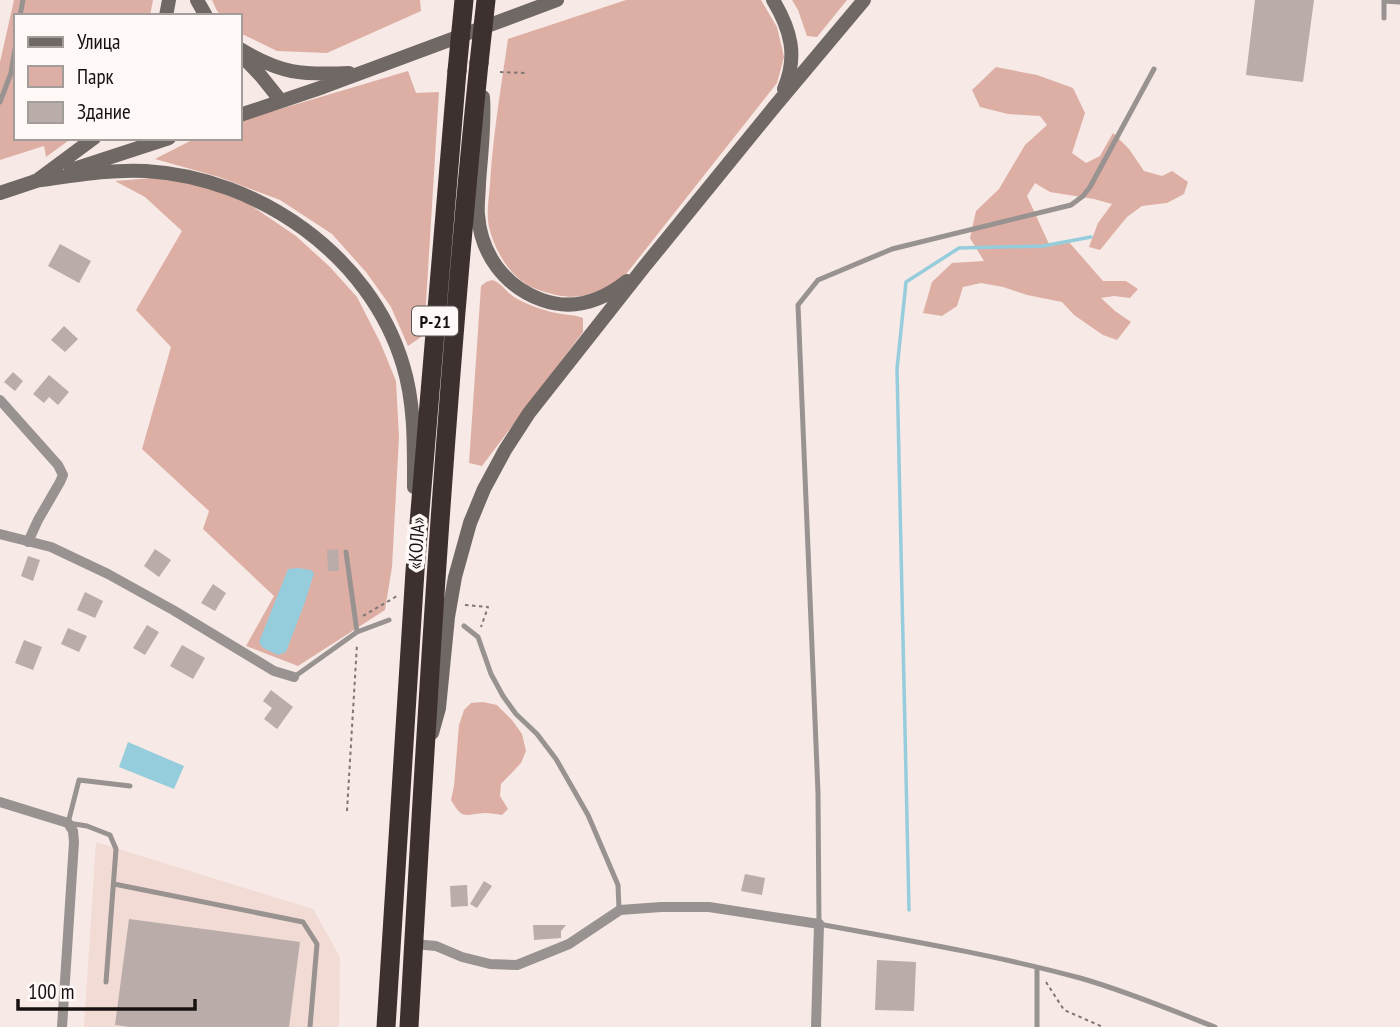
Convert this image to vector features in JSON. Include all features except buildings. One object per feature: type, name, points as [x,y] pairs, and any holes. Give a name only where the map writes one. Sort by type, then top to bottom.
[{"type":"highway","name":"«КОЛА»","points":[[386,1027],[415,571],[464,0]]},
{"type":"highway","name":"Р-21","points":[[479,63],[485,0]]},
{"type":"highway","name":"«КОЛА»","points":[[409,1027],[424,758],[451,387],[479,63]]},
{"type":"main road","points":[[242,114],[557,0]]},
{"type":"main road","points":[[773,0],[786,26],[792,54],[788,80],[775,106]]},
{"type":"main road","points":[[424,758],[439,708],[447,617],[455,577],[465,539],[484,489],[505,450],[528,413],[644,267],[864,0]]},
{"type":"main road","points":[[242,52],[292,72],[318,75],[360,72]]},
{"type":"main road","points":[[242,53],[281,102]]},
{"type":"main road","points":[[479,63],[484,124],[477,212],[481,236],[498,269],[528,294],[547,302],[573,304],[606,296],[644,267]]},
{"type":"main road","points":[[35,181],[91,140]]},
{"type":"main road","points":[[0,193],[163,140]]},
{"type":"main road","points":[[35,181],[128,171],[173,174],[202,180],[250,197],[277,211],[314,236],[336,256],[354,275],[379,312],[394,340],[406,377],[413,428],[415,571]]},
{"type":"street","points":[[0,400],[58,465],[63,475],[28,542]]},
{"type":"street","points":[[0,534],[51,547],[173,610],[274,671],[294,677]]},
{"type":"street","points":[[0,802],[68,823],[73,831],[62,1027]]},
{"type":"street","points":[[414,944],[436,946],[462,957],[490,964],[517,965],[569,944],[620,910],[709,908],[819,924],[816,1027]]},
{"type":"lane","points":[[1384,18],[1384,1],[1400,2]]},
{"type":"lane","points":[[0,102],[14,53]]},
{"type":"lane","points":[[1154,69],[1090,187],[1071,205],[892,249],[818,280],[798,305],[818,793],[819,924],[956,950],[1092,982],[1215,1027]]},
{"type":"lane","points":[[346,552],[357,632]]},
{"type":"lane","points":[[294,677],[357,632],[389,620]]},
{"type":"lane","points":[[464,626],[478,637],[491,674],[503,696],[556,759],[588,816],[618,885],[620,910]]},
{"type":"lane","points":[[106,982],[116,849],[110,835],[87,826],[68,823],[79,780],[130,786]]},
{"type":"lane","points":[[114,884],[303,922],[317,944],[310,1027]]},
{"type":"lane","points":[[1037,968],[1037,1027]]},
{"type":"path","points":[[500,72],[525,73]]},
{"type":"path","points":[[356,621],[398,595]]},
{"type":"path","points":[[468,605],[488,607],[478,637]]},
{"type":"path","points":[[347,811],[357,632]]},
{"type":"path","points":[[1037,968],[1064,1010],[1103,1027]]},
{"type":"shaded area","points":[[96,842],[313,909],[340,957],[339,1027],[84,1027]]},
{"type":"green space","points":[[14,0],[153,0],[150,14],[14,14],[14,140],[69,140],[46,157],[44,146],[0,160],[0,62]]},
{"type":"green space","points":[[212,0],[420,0],[421,11],[327,53],[277,51],[242,34],[242,14],[220,14]]},
{"type":"green space","points":[[626,0],[761,0],[777,27],[784,57],[777,83],[619,283],[587,295],[560,296],[536,289],[512,272],[495,246],[488,222],[493,147],[508,39]]},
{"type":"green space","points":[[792,0],[847,0],[817,37],[807,36]]},
{"type":"green space","points":[[996,67],[1037,75],[1073,88],[1085,113],[1072,153],[1086,163],[1100,156],[1113,133],[1129,149],[1144,171],[1162,176],[1172,171],[1188,182],[1184,194],[1167,203],[1142,206],[1127,217],[1100,250],[1089,247],[1098,223],[1112,204],[1050,192],[1035,183],[1027,196],[1049,244],[1068,241],[1103,281],[1126,281],[1138,289],[1130,298],[1101,298],[1131,322],[1117,340],[1103,335],[1074,315],[1062,302],[981,283],[963,287],[957,306],[942,316],[923,313],[932,282],[952,263],[984,261],[970,238],[976,211],[999,189],[1025,145],[1047,125],[1040,116],[1008,114],[980,107],[972,90]]},
{"type":"green space","points":[[408,71],[416,93],[439,92],[424,335],[408,346],[391,307],[366,272],[332,234],[280,200],[219,177],[155,159],[192,140],[242,140],[242,120]]},
{"type":"green space","points":[[152,178],[194,182],[249,204],[296,236],[330,267],[357,297],[396,381],[399,437],[392,567],[385,610],[298,666],[246,646],[274,596],[203,529],[209,511],[142,449],[171,347],[136,310],[182,231],[145,197],[115,181]]},
{"type":"green space","points":[[492,280],[514,297],[531,305],[550,312],[583,318],[583,332],[482,466],[469,463],[481,286]]},
{"type":"green space","points":[[471,703],[497,705],[512,720],[522,734],[526,751],[521,763],[501,784],[500,796],[508,809],[502,815],[465,815],[451,800],[459,725],[464,710]]},
{"type":"water","points":[[298,568],[314,573],[286,652],[278,655],[263,648],[259,642],[288,569]]},
{"type":"water","points":[[128,742],[184,766],[174,789],[119,767]]},
{"type":"waterway","points":[[909,910],[897,369],[906,282],[959,248],[1043,246],[1091,237]]}]
